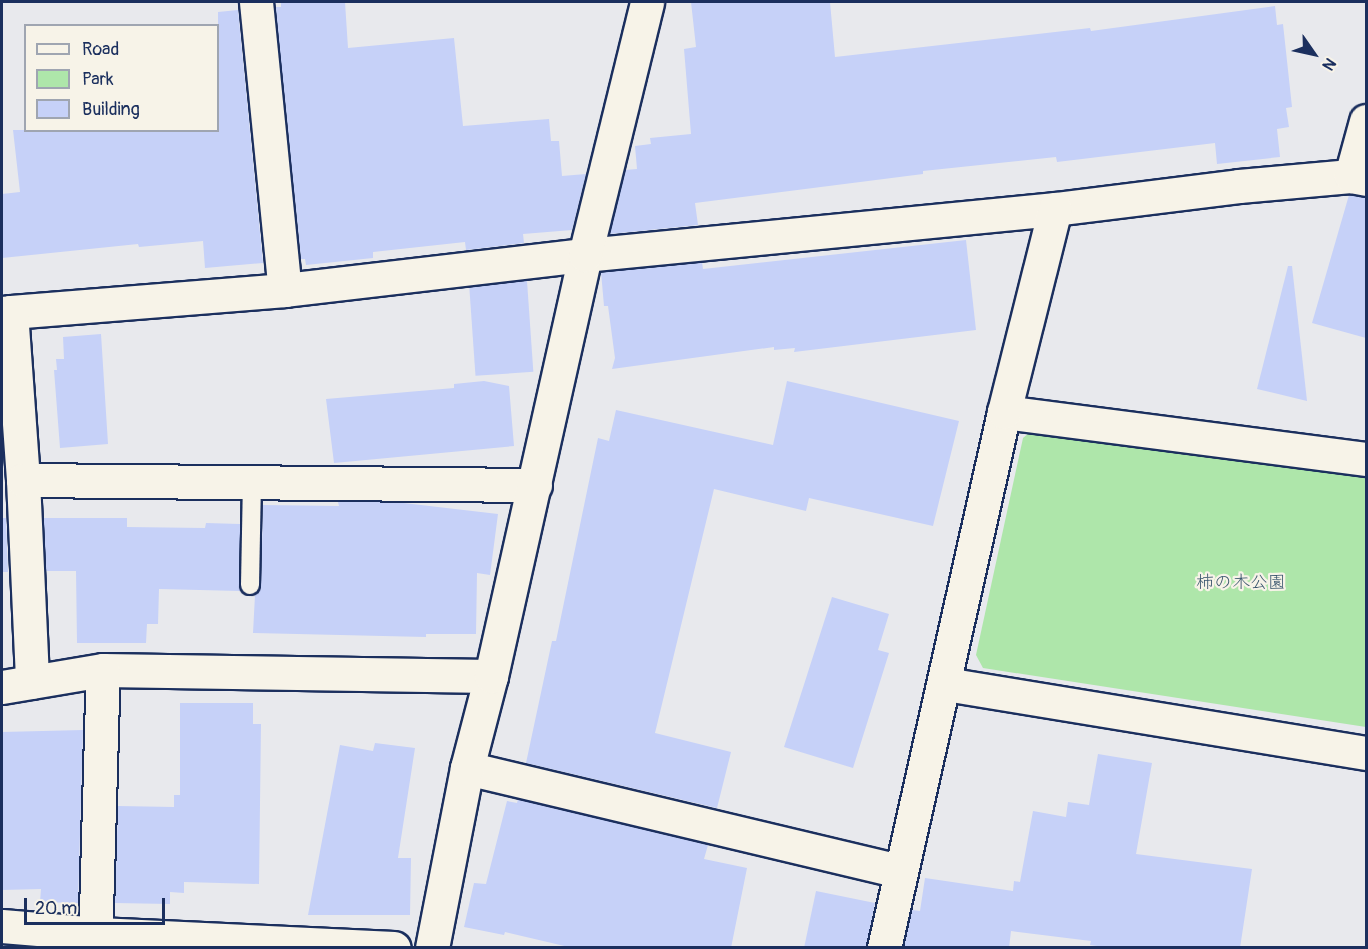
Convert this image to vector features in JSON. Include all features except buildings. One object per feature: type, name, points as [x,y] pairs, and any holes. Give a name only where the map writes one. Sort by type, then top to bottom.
[{"type":"street","points":[[256,2],[285,290]]},
{"type":"street","points":[[432,948],[467,768],[491,676],[535,485],[585,255],[647,2]]},
{"type":"street","points":[[491,676],[103,670],[17,684],[23,480],[6,312],[285,290],[585,255],[1055,209],[1239,186],[1359,177],[1366,120]]},
{"type":"street","points":[[884,948],[899,871],[945,684],[1004,412],[1055,209]]},
{"type":"street","points":[[1004,412],[1366,459]]},
{"type":"street","points":[[23,480],[535,485]]},
{"type":"street","points":[[97,941],[103,670]]},
{"type":"street","points":[[945,684],[1366,753]]},
{"type":"street","points":[[467,768],[899,871]]},
{"type":"street","points":[[2,926],[97,941],[394,948]]},
{"type":"lane","points":[[250,585],[252,482]]},
{"type":"green space","name":"柿の木公園","points":[[1035,428],[1366,477],[1366,727],[983,668],[976,655],[1023,438]]}]
